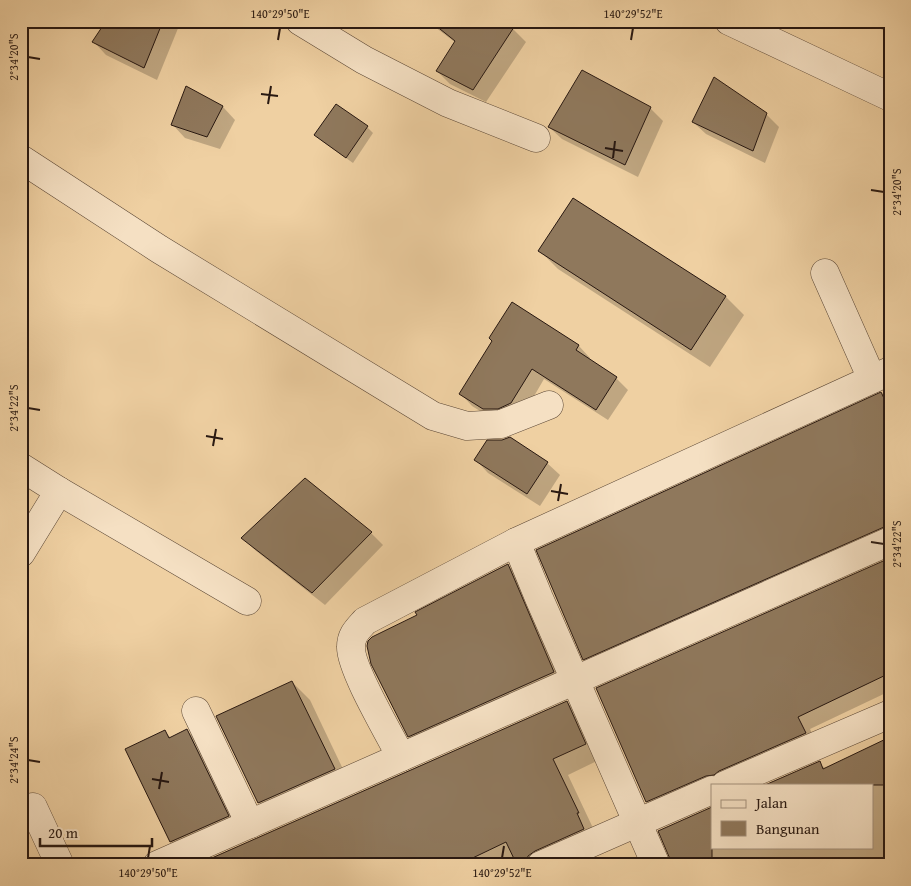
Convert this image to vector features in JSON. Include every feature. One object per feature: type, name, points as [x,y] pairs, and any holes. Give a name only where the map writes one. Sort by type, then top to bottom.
[{"type":"street","points":[[300,21],[364,60],[448,103],[536,138]]},
{"type":"street","points":[[729,21],[890,97]]},
{"type":"street","points":[[21,159],[159,249],[433,416],[467,426],[501,424],[549,405]]},
{"type":"street","points":[[401,757],[355,666],[350,649],[353,634],[365,621],[516,542],[881,376],[825,273]]},
{"type":"street","points":[[21,467],[247,601]]},
{"type":"street","points":[[21,553],[59,491]]},
{"type":"street","points":[[157,865],[890,541]]},
{"type":"street","points":[[516,542],[656,865]]},
{"type":"street","points":[[196,711],[250,824]]},
{"type":"street","points":[[727,784],[890,714]]},
{"type":"street","points":[[541,865],[711,790]]},
{"type":"street","points":[[33,807],[60,865]]},
{"type":"building","points":[[106,21],[163,21],[144,68],[92,42]]},
{"type":"building","points":[[430,21],[518,21],[473,90],[436,71],[455,41]]},
{"type":"building","points":[[582,70],[651,107],[625,165],[548,127]]},
{"type":"building","points":[[714,77],[767,113],[753,151],[692,122]]},
{"type":"building","points":[[186,86],[223,106],[207,137],[171,125]]},
{"type":"building","points":[[336,104],[368,126],[346,158],[314,135]]},
{"type":"building","points":[[573,198],[726,296],[691,350],[538,251]]},
{"type":"building","points":[[512,302],[579,345],[576,350],[617,377],[596,410],[532,369],[511,403],[498,409],[483,409],[459,394],[492,341],[489,338]]},
{"type":"building","points":[[881,392],[890,411],[890,526],[583,660],[536,550]]},
{"type":"building","points":[[510,437],[548,462],[527,494],[474,460],[487,440],[502,440]]},
{"type":"building","points":[[305,478],[372,532],[312,593],[241,538]]},
{"type":"building","points":[[890,558],[890,673],[798,717],[806,733],[719,771],[714,775],[706,776],[646,802],[596,688]]},
{"type":"building","points":[[508,564],[554,672],[408,737],[371,664],[367,646],[368,641],[372,637],[417,615],[415,612]]},
{"type":"building","points":[[292,681],[335,769],[258,803],[216,716]]},
{"type":"building","points":[[567,701],[586,744],[553,759],[579,813],[577,813],[584,829],[535,851],[528,856],[526,865],[517,865],[506,842],[458,865],[196,865]]},
{"type":"building","points":[[187,729],[229,816],[170,842],[125,749],[165,730],[169,738]]},
{"type":"building","points":[[890,737],[890,785],[767,784],[820,761],[823,769]]},
{"type":"building","points":[[711,807],[712,865],[671,865],[658,831]]}]
